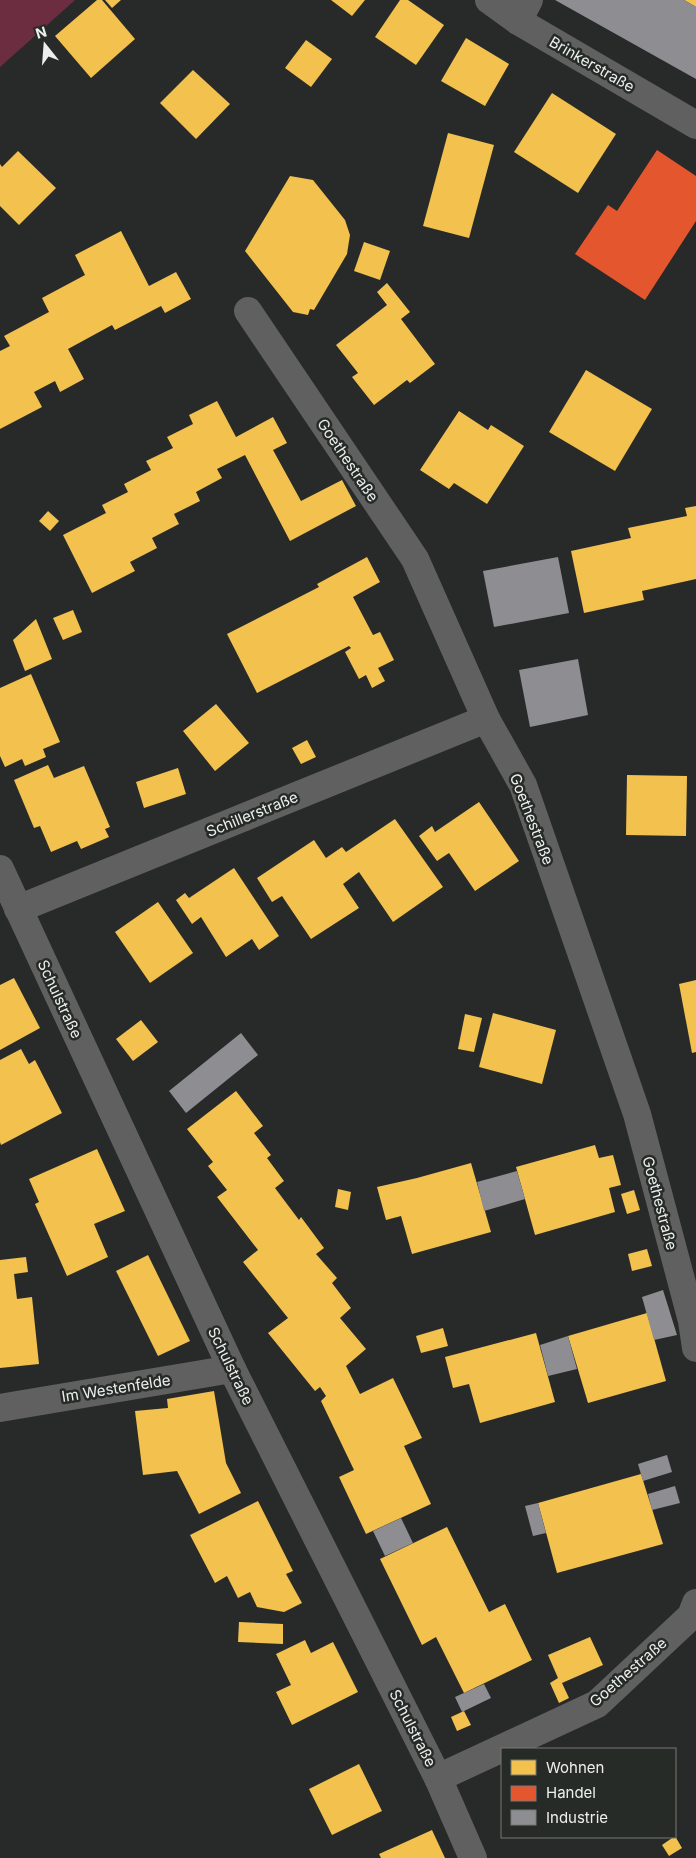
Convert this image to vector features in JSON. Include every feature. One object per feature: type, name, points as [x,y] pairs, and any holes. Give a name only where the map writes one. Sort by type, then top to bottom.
[{"type":"street","name":"Brinkerstraße","points":[[490,0],[524,11],[696,125]]},
{"type":"street","name":"Goethestraße","points":[[248,311],[416,559],[486,720],[523,785],[635,1108],[692,1321],[696,1348]]},
{"type":"street","name":"Schillerstraße","points":[[18,909],[486,720]]},
{"type":"street","name":"Schulstraße","points":[[0,869],[232,1369],[438,1778],[473,1858]]},
{"type":"street","name":"Im Westenfelde","points":[[0,1408],[232,1369]]},
{"type":"street","name":"Goethestraße","points":[[502,1748],[597,1704],[691,1616],[696,1603]]},
{"type":"street","name":"Goethestraße","points":[[438,1778],[501,1749]]},
{"type":"shaded area","points":[[0,0],[75,0],[0,67]]},
{"type":"building: Wohnen","points":[[97,0],[102,0],[135,39],[91,78],[55,36]]},
{"type":"building: Wohnen","points":[[105,0],[121,0],[112,8]]},
{"type":"building: Wohnen","points":[[331,0],[365,0],[352,16]]},
{"type":"building: Wohnen","points":[[400,0],[408,0],[444,25],[416,65],[375,37]]},
{"type":"building: Wohnen","points":[[684,0],[696,0],[696,7]]},
{"type":"building: Wohnen","points":[[466,38],[509,64],[485,106],[441,81]]},
{"type":"building: Wohnen","points":[[306,40],[332,59],[311,87],[285,68]]},
{"type":"building: Wohnen","points":[[193,70],[230,104],[196,139],[160,103]]},
{"type":"building: Wohnen","points":[[552,93],[616,134],[578,193],[514,152]]},
{"type":"building: Wohnen","points":[[448,133],[494,145],[469,238],[423,226]]},
{"type":"building: Wohnen","points":[[18,151],[56,188],[19,225],[0,206],[0,164],[2,167]]},
{"type":"building: Wohnen","points":[[290,176],[313,180],[345,220],[350,235],[347,254],[314,310],[310,309],[308,315],[293,312],[245,251]]},
{"type":"building: Wohnen","points":[[121,231],[149,286],[176,272],[191,299],[165,313],[161,306],[115,330],[112,325],[68,349],[84,379],[60,392],[55,381],[34,392],[42,407],[0,429],[0,351],[10,346],[4,336],[49,312],[42,298],[85,275],[75,255]]},
{"type":"building: Wohnen","points":[[364,242],[390,251],[380,280],[354,271]]},
{"type":"building: Wohnen","points":[[387,283],[410,312],[401,319],[435,364],[410,383],[407,380],[374,405],[352,377],[358,373],[336,345],[387,305],[377,292]]},
{"type":"building: Wohnen","points":[[586,370],[652,409],[615,471],[549,432]]},
{"type":"building: Wohnen","points":[[217,401],[236,437],[273,417],[287,443],[273,450],[301,501],[342,480],[356,506],[290,541],[245,455],[217,469],[222,478],[196,492],[200,501],[174,514],[179,524],[152,538],[157,548],[130,562],[135,571],[92,593],[63,535],[106,513],[102,505],[128,492],[124,484],[151,470],[146,461],[173,448],[167,437],[193,424],[189,415]]},
{"type":"building: Wohnen","points":[[459,411],[488,430],[491,425],[524,446],[487,504],[454,483],[449,489],[420,470]]},
{"type":"building: Wohnen","points":[[696,506],[696,579],[642,591],[644,600],[584,613],[571,551],[631,538],[628,528],[687,516],[685,508]]},
{"type":"building: Wohnen","points":[[48,511],[59,521],[50,531],[39,521]]},
{"type":"building: Wohnen","points":[[367,557],[380,582],[353,597],[373,635],[380,632],[394,660],[378,668],[385,681],[372,688],[366,675],[359,679],[345,652],[351,648],[349,646],[257,693],[227,634],[319,587],[317,584]]},
{"type":"building: Wohnen","points":[[73,610],[82,632],[63,640],[53,618]]},
{"type":"building: Wohnen","points":[[36,619],[52,659],[25,671],[13,640]]},
{"type":"building: Wohnen","points":[[31,674],[60,742],[43,749],[46,757],[25,766],[22,759],[5,767],[0,756],[0,688]]},
{"type":"building: Wohnen","points":[[216,704],[249,743],[215,771],[183,731]]},
{"type":"building: Wohnen","points":[[307,740],[316,757],[301,764],[292,748]]},
{"type":"building: Wohnen","points":[[48,765],[54,778],[84,766],[110,827],[105,829],[109,837],[81,849],[77,841],[51,852],[40,826],[34,828],[14,780]]},
{"type":"building: Wohnen","points":[[178,768],[186,794],[144,808],[136,782]]},
{"type":"building: Wohnen","points":[[627,775],[687,776],[686,836],[626,835]]},
{"type":"building: Wohnen","points":[[479,802],[519,861],[475,891],[449,853],[437,861],[419,836],[432,826],[435,832]]},
{"type":"building: Wohnen","points":[[395,819],[443,887],[393,922],[359,872],[343,884],[359,908],[311,939],[282,896],[272,902],[257,878],[314,840],[326,858],[342,847],[346,852]]},
{"type":"building: Wohnen","points":[[234,868],[279,936],[259,950],[252,939],[226,957],[201,917],[192,924],[176,900],[185,893],[189,898]]},
{"type":"building: Wohnen","points":[[158,902],[193,953],[150,983],[115,932]]},
{"type":"building: Wohnen","points":[[14,978],[40,1028],[0,1050],[0,985]]},
{"type":"building: Wohnen","points":[[696,980],[696,1052],[692,1053],[679,984]]},
{"type":"building: Wohnen","points":[[493,1013],[556,1030],[542,1084],[479,1067]]},
{"type":"building: Wohnen","points":[[465,1014],[482,1018],[474,1052],[458,1049]]},
{"type":"building: Wohnen","points":[[141,1020],[158,1042],[133,1061],[116,1039]]},
{"type":"building: Wohnen","points":[[21,1049],[29,1064],[35,1060],[62,1113],[1,1145],[0,1060]]},
{"type":"building: Wohnen","points":[[236,1091],[263,1126],[254,1133],[271,1155],[267,1158],[284,1181],[275,1188],[299,1220],[301,1217],[324,1248],[316,1254],[337,1278],[332,1283],[351,1308],[340,1318],[366,1349],[346,1366],[360,1394],[393,1378],[422,1438],[404,1446],[431,1504],[366,1534],[339,1477],[354,1470],[321,1401],[326,1396],[320,1387],[315,1391],[268,1333],[288,1318],[243,1262],[258,1250],[217,1197],[227,1190],[208,1166],[213,1162],[187,1129]]},
{"type":"building: Wohnen","points":[[595,1145],[599,1158],[613,1155],[621,1185],[609,1188],[615,1212],[535,1235],[516,1167]]},
{"type":"building: Wohnen","points":[[97,1149],[125,1211],[94,1224],[108,1257],[67,1276],[35,1204],[39,1202],[29,1179]]},
{"type":"building: Wohnen","points":[[471,1163],[491,1232],[412,1254],[401,1216],[386,1220],[377,1187]]},
{"type":"building: Wohnen","points":[[338,1189],[351,1192],[348,1210],[335,1207]]},
{"type":"building: Wohnen","points":[[634,1190],[640,1210],[627,1214],[621,1194]]},
{"type":"building: Wohnen","points":[[647,1249],[652,1266],[632,1271],[628,1254]]},
{"type":"building: Wohnen","points":[[148,1255],[190,1341],[158,1356],[116,1271]]},
{"type":"building: Wohnen","points":[[26,1257],[28,1272],[14,1274],[17,1299],[32,1297],[39,1364],[0,1368],[0,1260]]},
{"type":"building: Wohnen","points":[[647,1313],[666,1381],[588,1403],[568,1336]]},
{"type":"building: Wohnen","points":[[443,1328],[448,1346],[421,1353],[416,1336]]},
{"type":"building: Wohnen","points":[[536,1333],[555,1402],[480,1423],[469,1384],[453,1388],[445,1357]]},
{"type":"building: Wohnen","points":[[214,1391],[226,1463],[241,1493],[199,1514],[177,1471],[143,1475],[135,1411],[168,1408],[167,1399]]},
{"type":"building: Wohnen","points":[[641,1474],[663,1544],[557,1573],[538,1503]]},
{"type":"building: Wohnen","points":[[258,1501],[293,1571],[286,1574],[302,1603],[284,1612],[257,1607],[250,1592],[238,1598],[227,1576],[215,1583],[190,1535]]},
{"type":"building: Wohnen","points":[[447,1527],[489,1612],[505,1604],[532,1660],[464,1693],[436,1637],[422,1645],[380,1559]]},
{"type":"building: Wohnen","points":[[239,1622],[283,1624],[283,1644],[238,1642]]},
{"type":"building: Wohnen","points":[[590,1637],[603,1665],[562,1683],[569,1698],[559,1703],[550,1683],[558,1678],[548,1655]]},
{"type":"building: Wohnen","points":[[305,1640],[311,1653],[333,1642],[358,1692],[292,1725],[276,1692],[291,1685],[276,1654]]},
{"type":"building: Wohnen","points":[[464,1711],[471,1725],[457,1731],[451,1717]]},
{"type":"building: Wohnen","points":[[359,1764],[382,1811],[332,1835],[309,1789]]},
{"type":"building: Wohnen","points":[[432,1830],[445,1858],[381,1858],[379,1854]]},
{"type":"building: Wohnen","points":[[672,1838],[676,1838],[682,1848],[669,1856],[662,1845]]},
{"type":"building: Handel","points":[[657,150],[696,176],[696,221],[645,300],[575,254],[608,205],[617,211]]},
{"type":"building: Industrie","points":[[555,0],[684,0],[696,7],[696,79]]},
{"type":"building: Industrie","points":[[558,557],[569,613],[494,627],[483,571]]},
{"type":"building: Industrie","points":[[578,659],[588,715],[530,727],[519,670]]},
{"type":"building: Industrie","points":[[241,1033],[258,1055],[186,1113],[169,1091]]},
{"type":"building: Industrie","points":[[517,1171],[525,1199],[484,1211],[477,1182]]},
{"type":"building: Industrie","points":[[663,1290],[677,1335],[654,1340],[642,1297]]},
{"type":"building: Industrie","points":[[568,1336],[577,1369],[548,1376],[540,1345]]},
{"type":"building: Industrie","points":[[667,1455],[672,1472],[643,1481],[638,1464]]},
{"type":"building: Industrie","points":[[675,1486],[680,1503],[652,1510],[648,1494]]},
{"type":"building: Industrie","points":[[538,1503],[546,1533],[533,1536],[525,1506]]},
{"type":"building: Industrie","points":[[401,1518],[413,1543],[385,1556],[373,1531]]},
{"type":"building: Industrie","points":[[484,1684],[491,1698],[462,1712],[455,1697]]}]
